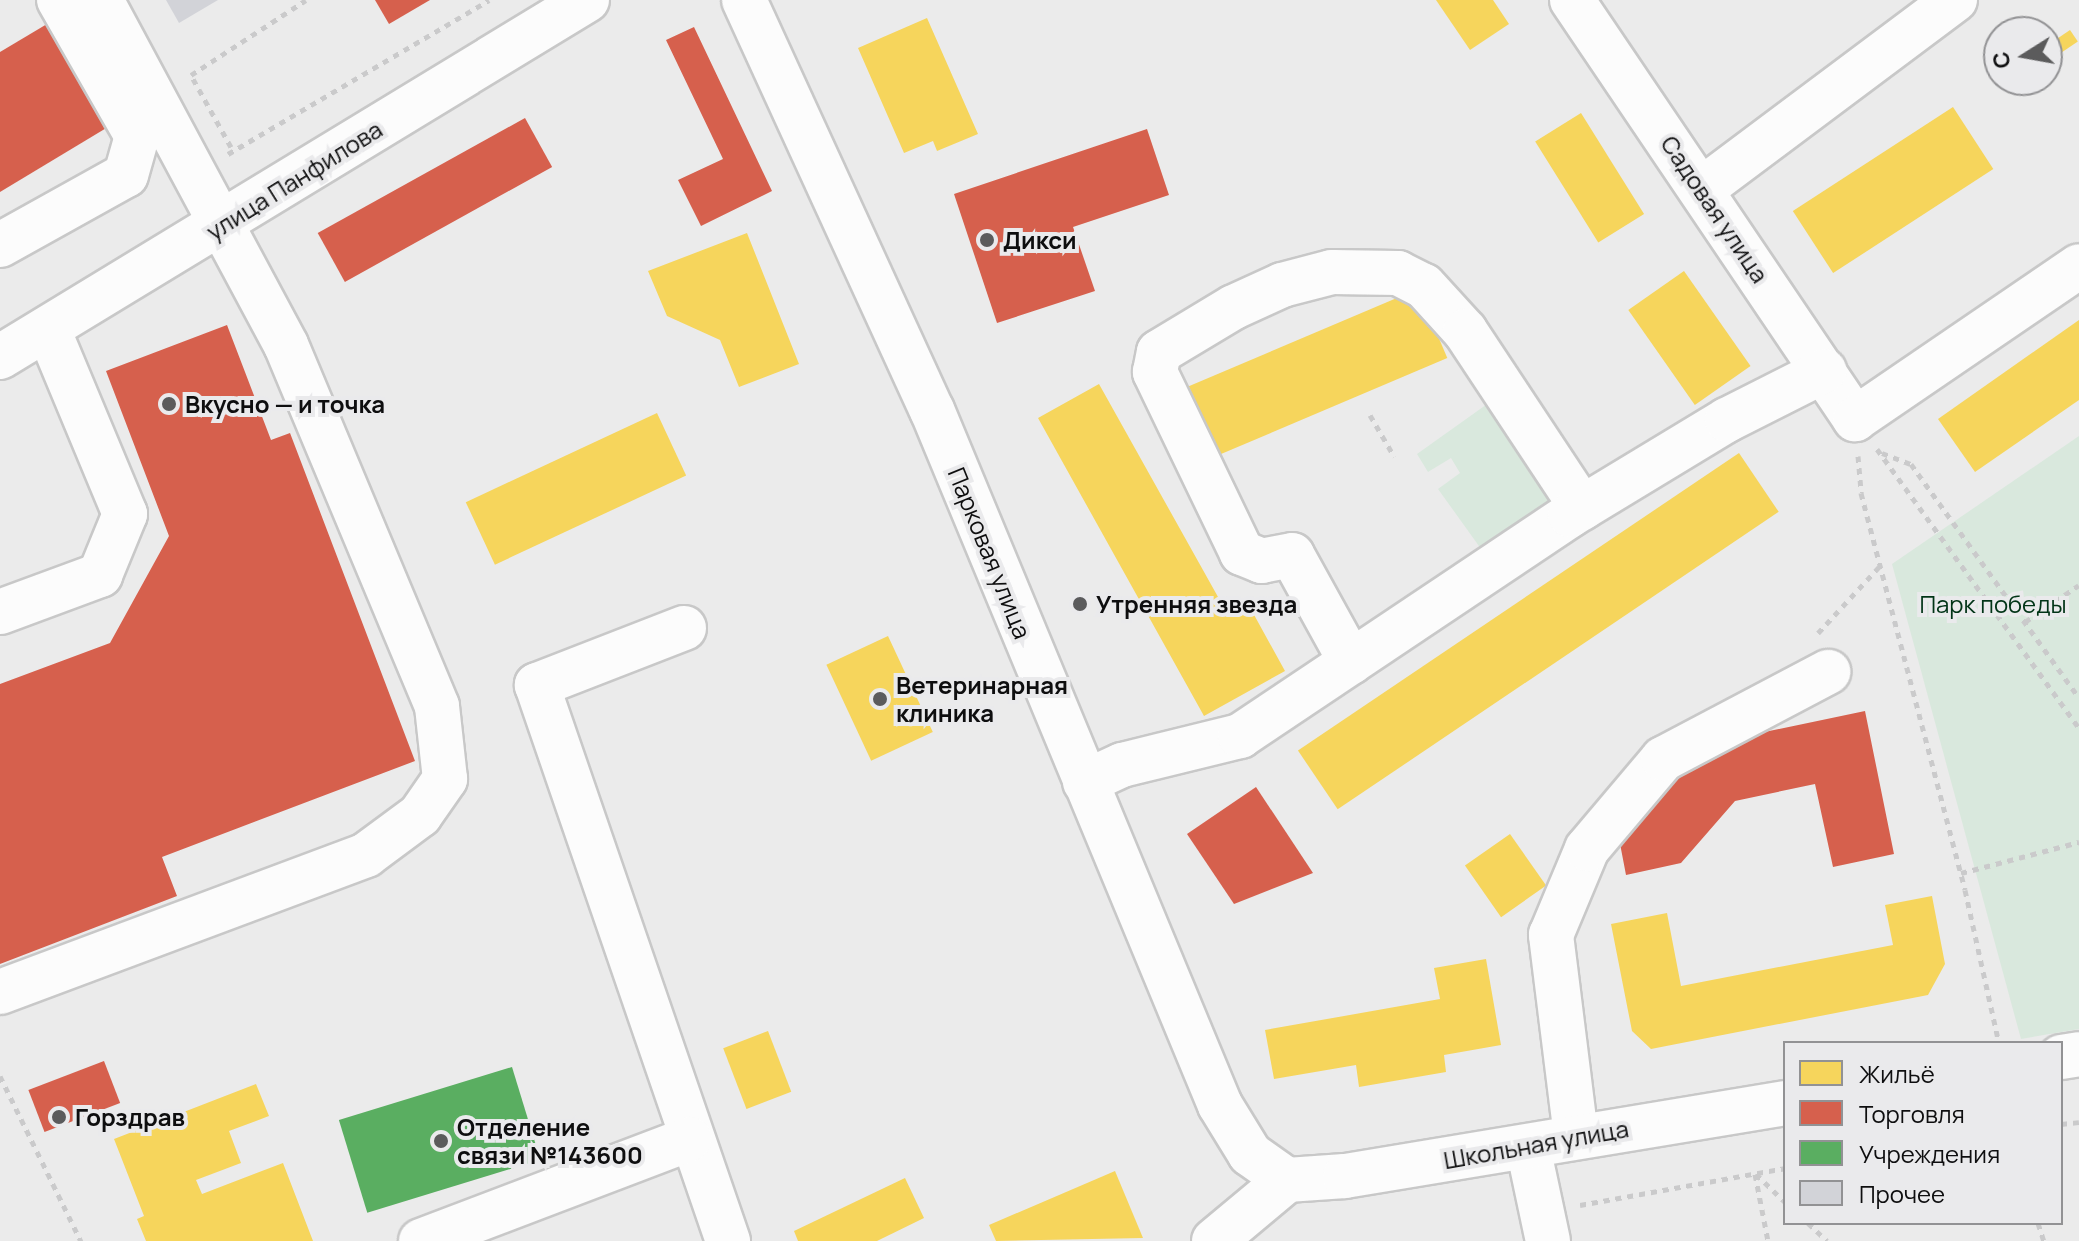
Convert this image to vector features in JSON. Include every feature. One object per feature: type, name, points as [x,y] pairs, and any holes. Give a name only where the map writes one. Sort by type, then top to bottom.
[{"type":"street","points":[[0,245],[126,175],[137,136],[59,0]]},
{"type":"street","points":[[0,992],[366,855],[420,815],[445,779],[437,706],[286,345],[101,0]]},
{"type":"street","name":"улица Панфилова","points":[[0,357],[48,329],[215,209],[587,0]]},
{"type":"street","name":"Парковая улица","points":[[744,0],[932,410],[1220,1105],[1250,1154],[1287,1180]]},
{"type":"street","name":"Садовая улица","points":[[1572,0],[1867,436]]},
{"type":"street","points":[[1702,189],[1955,0]]},
{"type":"street","points":[[1867,436],[2079,266]]},
{"type":"street","points":[[1351,662],[1292,555],[1262,561],[1242,553],[1155,372],[1159,352],[1282,285],[1332,272],[1398,273],[1424,286],[1465,331],[1582,508]]},
{"type":"street","points":[[0,612],[100,575],[125,514],[48,329]]},
{"type":"street","points":[[1085,782],[1122,765],[1224,743],[1582,508],[1727,420],[1824,371]]},
{"type":"street","points":[[684,628],[537,685],[689,1139],[728,1241]]},
{"type":"street","points":[[1576,1136],[1551,935],[1587,849],[1663,759],[1828,672]]},
{"type":"street","name":"Школьная улица","points":[[1287,1180],[1345,1176],[1783,1103]]},
{"type":"street","points":[[421,1241],[689,1139]]},
{"type":"street","points":[[1528,1147],[1546,1226]]},
{"type":"street","points":[[1214,1241],[1287,1180]]},
{"type":"path","points":[[215,209],[231,148],[191,75],[306,0]]},
{"type":"path","points":[[231,148],[489,0]]},
{"type":"path","points":[[1370,415],[1394,456]]},
{"type":"path","points":[[1867,436],[1911,464],[2079,698]]},
{"type":"path","points":[[1867,436],[2079,728]]},
{"type":"path","points":[[1867,436],[1861,493],[1961,873],[1999,1041]]},
{"type":"path","points":[[2025,622],[2079,585]]},
{"type":"path","points":[[1961,873],[2079,842]]},
{"type":"path","points":[[0,1076],[81,1241]]},
{"type":"path","points":[[1546,1226],[1783,1168]]},
{"type":"path","points":[[1755,1174],[1783,1200]]},
{"type":"path","points":[[1755,1174],[1768,1241]]},
{"type":"path","points":[[1810,1225],[1827,1241]]},
{"type":"green space","points":[[1490,402],[1563,508],[1489,560],[1438,489],[1460,473],[1451,458],[1428,472],[1417,454]]},
{"type":"green space","name":"Парк победы","points":[[2079,436],[2079,1029],[2021,1039],[1892,564]]},
{"type":"building: Жильё","points":[[1436,0],[1493,0],[1509,24],[1470,50]]},
{"type":"building: Жильё","points":[[927,18],[978,134],[937,151],[933,141],[904,153],[858,48]]},
{"type":"building: Жильё","points":[[2070,30],[2078,42],[2063,52],[2063,35]]},
{"type":"building: Жильё","points":[[1953,107],[1993,169],[1833,273],[1793,211]]},
{"type":"building: Жильё","points":[[1581,113],[1644,214],[1598,243],[1535,142]]},
{"type":"building: Жильё","points":[[747,233],[799,364],[739,387],[720,340],[667,316],[648,271]]},
{"type":"building: Жильё","points":[[1684,271],[1751,366],[1695,405],[1628,310]]},
{"type":"building: Жильё","points":[[1418,289],[1447,358],[1218,455],[1189,386]]},
{"type":"building: Жильё","points":[[2079,320],[2079,400],[1975,472],[1938,419]]},
{"type":"building: Жильё","points":[[1099,384],[1227,613],[1247,602],[1285,671],[1204,716],[1038,418]]},
{"type":"building: Жильё","points":[[657,413],[686,476],[495,565],[466,502]]},
{"type":"building: Жильё","points":[[1739,453],[1779,512],[1338,809],[1298,750]]},
{"type":"building: Жильё","name":"Ветеринарная клиника","points":[[888,636],[933,732],[871,761],[826,665]]},
{"type":"building: Жильё","points":[[1510,834],[1546,886],[1501,917],[1465,866]]},
{"type":"building: Жильё","points":[[1932,896],[1945,964],[1928,995],[1651,1049],[1632,1031],[1611,924],[1667,913],[1681,986],[1893,945],[1885,905]]},
{"type":"building: Жильё","points":[[1486,959],[1501,1045],[1444,1055],[1446,1072],[1359,1087],[1356,1065],[1274,1079],[1265,1030],[1440,999],[1434,968]]},
{"type":"building: Жильё","points":[[768,1031],[791,1092],[746,1109],[723,1048]]},
{"type":"building: Жильё","points":[[256,1084],[269,1116],[229,1131],[241,1163],[196,1180],[202,1194],[283,1163],[313,1241],[146,1241],[137,1219],[144,1216],[114,1139]]},
{"type":"building: Жильё","points":[[1115,1171],[1143,1238],[996,1241],[989,1225]]},
{"type":"building: Жильё","points":[[905,1178],[924,1218],[877,1241],[798,1241],[794,1231]]},
{"type":"building: Торговля","points":[[375,0],[430,0],[389,24]]},
{"type":"building: Торговля","points":[[47,24],[108,127],[0,192],[0,52]]},
{"type":"building: Торговля","points":[[694,27],[772,191],[701,226],[678,180],[723,159],[666,40]]},
{"type":"building: Торговля","points":[[525,118],[552,167],[345,282],[318,233]]},
{"type":"building: Торговля","points":[[1147,129],[1169,195],[1073,227],[1095,291],[997,323],[954,194]]},
{"type":"building: Торговля","points":[[227,325],[271,440],[290,433],[415,761],[162,857],[177,896],[0,964],[0,684],[110,643],[169,536],[106,371]]},
{"type":"building: Торговля","points":[[1865,711],[1894,854],[1833,867],[1815,784],[1735,801],[1681,863],[1626,875],[1617,828],[1707,744]]},
{"type":"building: Торговля","points":[[1256,787],[1313,873],[1234,904],[1187,834]]},
{"type":"building: Торговля","points":[[104,1061],[120,1103],[45,1132],[28,1090]]},
{"type":"building: Учреждения","name":"Отделение связи №143600","points":[[512,1067],[540,1160],[367,1213],[339,1120]]},
{"type":"building: Прочее","points":[[166,0],[218,0],[179,23]]},
{"type":"place","name":"Дикси","points":[[987,240]]},
{"type":"place","name":"Вкусно — и точка","points":[[169,404]]},
{"type":"place","name":"Утренняя звезда","points":[[1080,604]]},
{"type":"place","name":"Ветеринарная клиника","points":[[880,699]]},
{"type":"place","name":"Горздрав","points":[[59,1117]]},
{"type":"place","name":"Отделение связи №143600","points":[[441,1141]]}]
